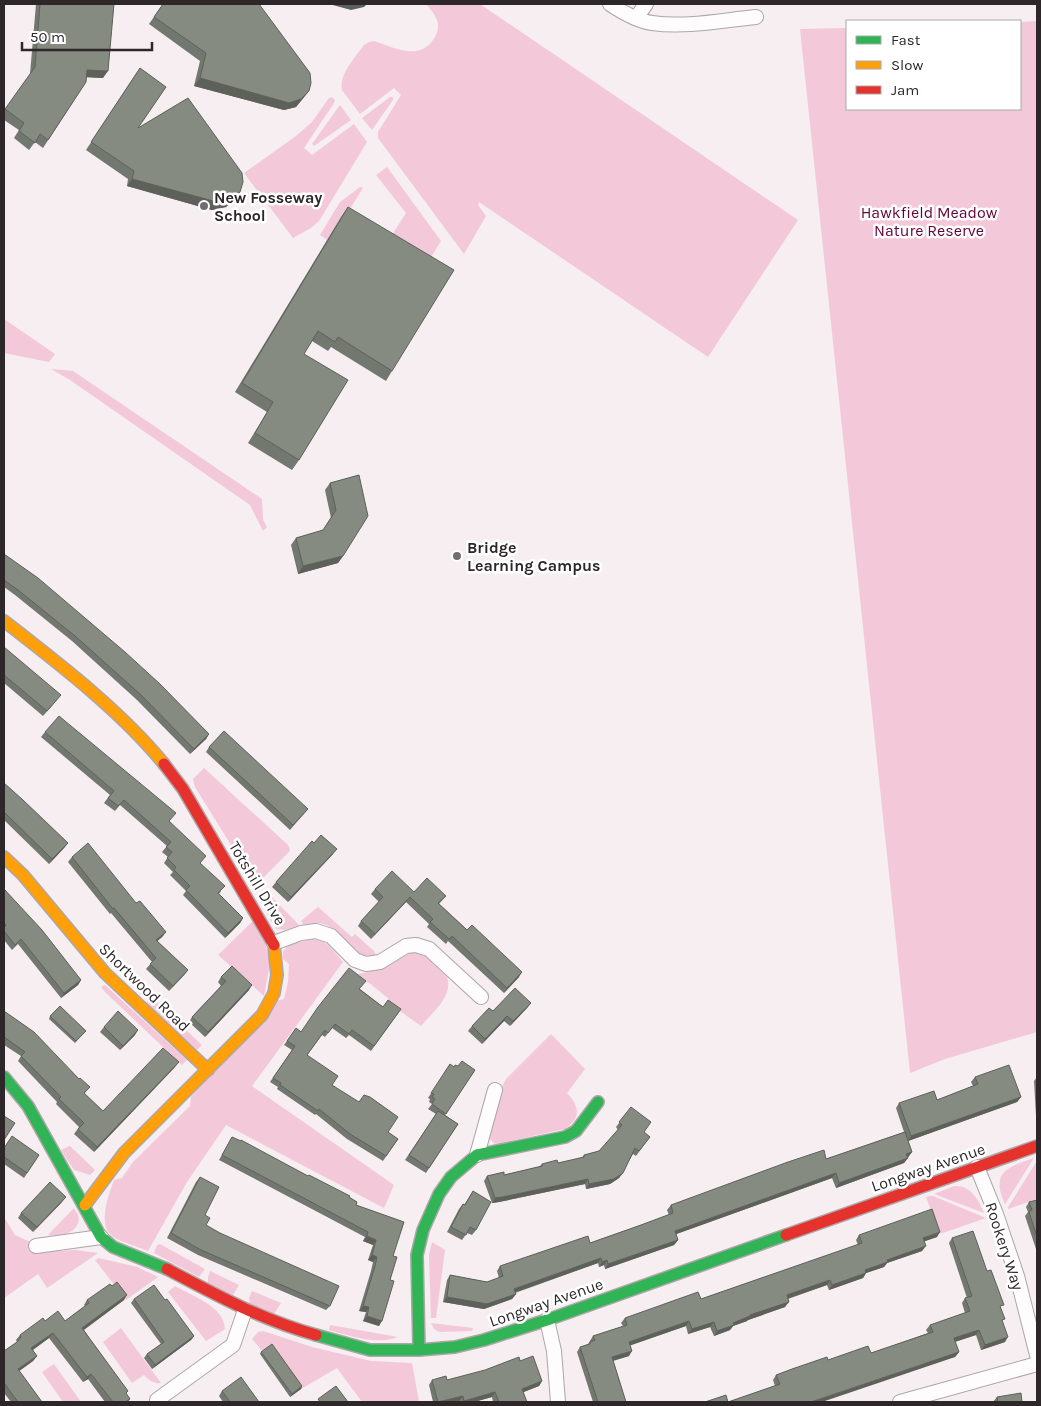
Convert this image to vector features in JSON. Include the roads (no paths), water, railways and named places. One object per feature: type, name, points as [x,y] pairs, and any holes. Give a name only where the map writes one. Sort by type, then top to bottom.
[{"type":"street","points":[[610,4],[636,18],[651,23],[688,24],[756,17]]},
{"type":"street","points":[[636,18],[646,4]]},
{"type":"street","name":"Totshill Drive","points":[[4,621],[63,667],[136,734],[162,762],[183,789],[274,943],[277,975],[274,993],[268,1008],[124,1153],[85,1205]]},
{"type":"street","name":"Shortwood Road","points":[[4,856],[23,875],[105,973],[208,1070]]},
{"type":"street","points":[[274,943],[301,933],[316,931],[331,936],[355,960],[366,964],[380,962],[406,946],[416,945],[429,950],[481,996]]},
{"type":"street","points":[[4,1077],[28,1106],[85,1205],[101,1237],[36,1246]]},
{"type":"street","points":[[477,1155],[495,1090]]},
{"type":"street","points":[[419,1350],[417,1255],[423,1230],[439,1194],[451,1177],[477,1155],[565,1137],[576,1131],[598,1102]]},
{"type":"street","name":"Longway Avenue","points":[[101,1237],[113,1247],[147,1259],[245,1310],[294,1329],[370,1350],[419,1350],[454,1347],[484,1340],[547,1320],[1037,1146]]},
{"type":"street","name":"Rookery Way","points":[[977,1167],[996,1214],[1017,1276],[1037,1355]]},
{"type":"street","points":[[157,1400],[233,1345],[245,1310]]},
{"type":"street","points":[[547,1320],[554,1351],[558,1402]]},
{"type":"street","points":[[900,1402],[1037,1364]]},
{"type":"place","name":"New Fosseway School","points":[[204,206]]},
{"type":"place","name":"Bridge Learning Campus","points":[[457,556]]},
{"type":"park label","name":"Hawkfield Meadow Nature Reserve","points":[[929,221]]}]
